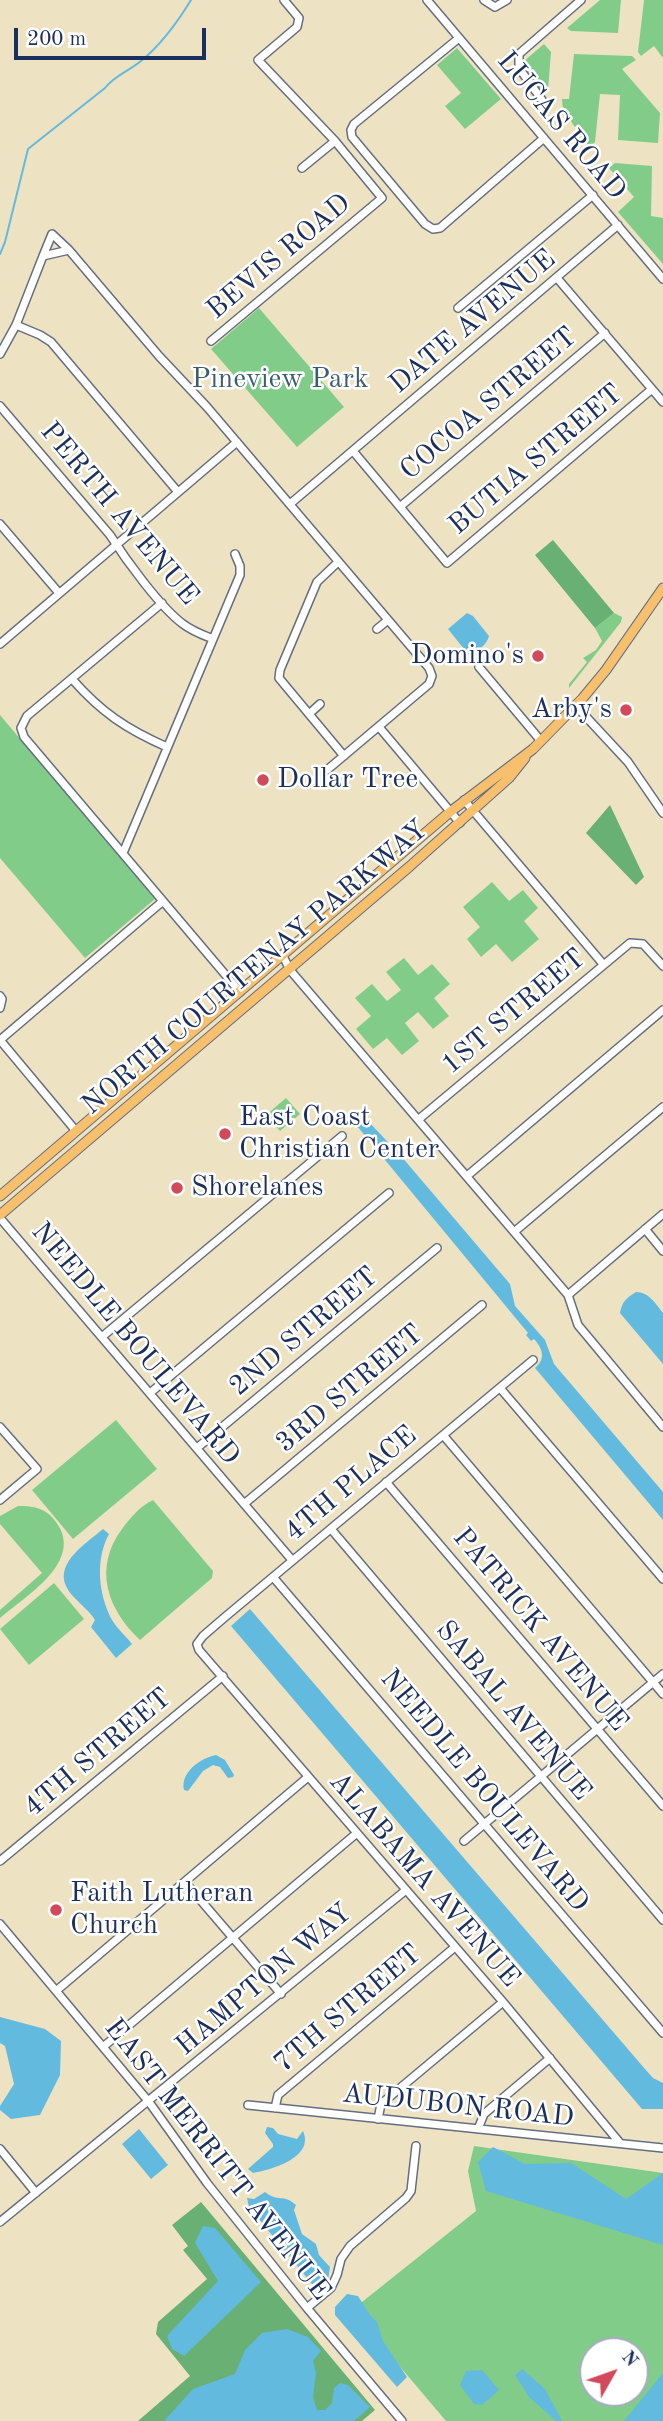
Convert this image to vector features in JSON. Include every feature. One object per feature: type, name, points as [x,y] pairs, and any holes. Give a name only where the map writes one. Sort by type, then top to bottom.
[{"type":"main road","name":"NORTH COURTENAY PARKWAY","points":[[0,1217],[290,970],[509,778],[533,749],[576,706],[621,650],[663,589]]},
{"type":"main road","name":"NORTH COURTENAY PARKWAY","points":[[0,1196],[464,800],[533,749]]},
{"type":"street","name":"BEVIS ROAD","points":[[211,341],[382,198],[335,141],[258,60],[297,27],[299,18],[284,0]]},
{"type":"street","name":"LUCAS ROAD","points":[[427,0],[663,279]]},
{"type":"street","points":[[484,0],[495,7],[507,0]]},
{"type":"street","points":[[542,100],[519,68],[519,54],[581,0]]},
{"type":"street","points":[[459,38],[354,124],[351,130],[352,137],[416,214],[433,229],[440,228],[544,138]]},
{"type":"street","name":"BEVIS ROAD","points":[[302,168],[335,141]]},
{"type":"street","points":[[458,308],[593,195]]},
{"type":"street","name":"DATE AVENUE","points":[[290,504],[618,225]]},
{"type":"street","points":[[0,354],[16,325],[52,234],[237,442],[429,668],[432,676],[429,684],[327,771]]},
{"type":"street","points":[[43,256],[55,251],[69,250]]},
{"type":"street","points":[[557,278],[663,402]]},
{"type":"street","points":[[16,325],[51,342],[178,492]]},
{"type":"street","name":"COCOA STREET","points":[[401,506],[605,333]]},
{"type":"street","name":"BUTIA STREET","points":[[401,506],[447,563],[652,389]]},
{"type":"street","name":"PERTH AVENUE","points":[[0,407],[162,603],[186,626],[213,639]]},
{"type":"street","points":[[1,641],[237,442]]},
{"type":"street","points":[[353,450],[401,506]]},
{"type":"street","points":[[0,524],[59,593]]},
{"type":"street","points":[[122,853],[240,575],[235,554]]},
{"type":"street","points":[[338,562],[317,582],[279,678],[344,756]]},
{"type":"street","points":[[162,603],[27,716],[21,728],[22,733],[240,992]]},
{"type":"street","points":[[377,629],[388,620]]},
{"type":"street","points":[[480,667],[541,741]]},
{"type":"street","points":[[72,679],[114,720],[167,747]]},
{"type":"street","points":[[309,714],[320,704]]},
{"type":"street","points":[[576,706],[628,762],[663,813]]},
{"type":"street","points":[[379,727],[460,823]]},
{"type":"street","points":[[464,800],[603,964]]},
{"type":"street","points":[[76,1131],[1,1043],[163,901]]},
{"type":"street","name":"1ST STREET","points":[[419,1119],[630,943],[647,947],[663,966]]},
{"type":"street","points":[[283,956],[290,970],[568,1295],[578,1325],[663,1427]]},
{"type":"street","points":[[0,996],[0,1008]]},
{"type":"street","points":[[467,1176],[663,1010]]},
{"type":"street","points":[[514,1232],[663,1107]]},
{"type":"street","points":[[103,1336],[342,1136]]},
{"type":"street","points":[[150,1393],[389,1193]]},
{"type":"street","points":[[568,1295],[663,1214]]},
{"type":"street","name":"NEEDLE BOULEVARD","points":[[0,1217],[292,1560]]},
{"type":"street","points":[[645,1229],[663,1251]]},
{"type":"street","name":"2ND STREET","points":[[197,1448],[437,1248]]},
{"type":"street","name":"3RD STREET","points":[[244,1504],[482,1305]]},
{"type":"street","name":"4TH PLACE","points":[[197,1644],[292,1560],[534,1360]]},
{"type":"street","points":[[500,1388],[663,1579]]},
{"type":"street","points":[[0,1427],[37,1469],[0,1500]]},
{"type":"street","points":[[443,1435],[663,1694]]},
{"type":"street","name":"PATRICK AVENUE","points":[[386,1482],[663,1806]]},
{"type":"street","name":"SABAL AVENUE","points":[[331,1529],[663,1920]]},
{"type":"street","name":"NEEDLE BOULEVARD","points":[[273,1577],[663,2033]]},
{"type":"street","name":"ALABAMA AVENUE","points":[[197,1644],[199,1650],[620,2143]]},
{"type":"street","points":[[464,1841],[663,1674]]},
{"type":"street","name":"4TH STREET","points":[[0,1861],[223,1676]]},
{"type":"street","points":[[56,1991],[308,1777]]},
{"type":"street","points":[[103,2047],[356,1833]]},
{"type":"street","points":[[185,1882],[281,1994]]},
{"type":"street","name":"HAMPTON WAY","points":[[0,2222],[406,1890]]},
{"type":"street","name":"EAST MERRITT AVENUE","points":[[0,1924],[149,2102],[207,2183],[402,2421]]},
{"type":"street","name":"7TH STREET","points":[[275,2108],[278,2095],[455,1947]]},
{"type":"street","points":[[378,2119],[381,2104],[503,2003]]},
{"type":"street","points":[[478,2129],[484,2114],[550,2058]]},
{"type":"street","name":"AUDUBON ROAD","points":[[248,2105],[663,2148]]},
{"type":"street","points":[[307,2308],[331,2288],[341,2259],[350,2246],[411,2192],[416,2146]]},
{"type":"street","points":[[0,2149],[36,2193]]},
{"type":"green space","points":[[600,0],[621,0],[618,33],[571,31],[567,28]]},
{"type":"green space","points":[[644,0],[663,0],[663,58],[654,46],[641,56],[638,52]]},
{"type":"green space","points":[[544,44],[551,52],[548,91],[543,95],[525,72],[524,61]]},
{"type":"green space","points":[[457,48],[501,99],[465,129],[445,106],[461,93],[437,65]]},
{"type":"green space","points":[[574,54],[632,56],[636,60],[622,69],[660,113],[658,143],[618,140],[620,95],[600,94],[595,142],[589,147],[563,110],[562,99],[569,99]]},
{"type":"green space","points":[[615,163],[652,166],[651,216],[663,218],[663,264],[618,212],[634,197],[609,168]]},
{"type":"green space","name":"Pineview Park","points":[[259,308],[344,407],[297,447],[211,349]]},
{"type":"green space","points":[[553,540],[614,613],[595,628],[535,555]]},
{"type":"green space","points":[[614,613],[622,617],[621,622],[569,688],[569,684],[587,662],[583,658],[596,650],[602,641],[595,628]]},
{"type":"green space","points":[[0,715],[155,899],[85,958],[0,858]]},
{"type":"green space","points":[[610,805],[644,877],[636,885],[586,833]]},
{"type":"green space","points":[[492,882],[509,901],[523,890],[538,908],[524,921],[539,939],[512,962],[496,944],[481,957],[467,939],[480,927],[463,907]]},
{"type":"green space","points":[[404,958],[418,975],[432,964],[450,984],[434,998],[449,1016],[433,1029],[418,1012],[405,1023],[419,1041],[402,1055],[387,1038],[373,1049],[356,1029],[371,1016],[355,998],[372,984],[387,1001],[401,990],[386,972]]},
{"type":"green space","points":[[286,1098],[300,1114],[280,1131],[266,1115]]},
{"type":"green space","points":[[116,1420],[157,1469],[73,1539],[32,1490]]},
{"type":"green space","points":[[153,1500],[213,1571],[212,1578],[140,1640],[112,1602],[106,1573],[113,1544],[122,1529],[136,1513]]},
{"type":"green space","points":[[18,1506],[39,1509],[52,1517],[63,1536],[63,1550],[58,1564],[49,1576],[0,1618],[0,1610],[42,1573],[0,1524],[0,1516]]},
{"type":"green space","points":[[54,1583],[84,1619],[29,1665],[0,1629]]},
{"type":"green space","points":[[474,2146],[663,2173],[663,2421],[446,2421],[352,2310],[476,2211],[468,2171]]},
{"type":"green space","points":[[201,2202],[375,2410],[362,2421],[138,2421],[190,2376],[156,2334],[158,2322],[207,2279],[183,2250],[188,2246],[172,2225]]},
{"type":"water","points":[[467,613],[473,616],[489,636],[481,648],[468,654],[448,629]]},
{"type":"water","points":[[366,1119],[510,1284],[515,1306],[545,1340],[554,1364],[663,1492],[663,1520],[535,1368],[542,1358],[537,1343],[526,1335],[528,1333],[357,1126]]},
{"type":"water","points":[[636,1292],[648,1296],[663,1313],[663,1364],[620,1313],[625,1301]]},
{"type":"water","points":[[103,1529],[109,1534],[100,1563],[105,1604],[116,1626],[132,1644],[116,1658],[91,1627],[95,1620],[68,1590],[64,1577],[65,1569],[75,1553]]},
{"type":"water","points":[[250,1609],[645,2069],[653,2078],[663,2083],[663,2109],[642,2109],[231,1626]]},
{"type":"water","points":[[216,1755],[225,1760],[233,1777],[228,1778],[220,1767],[213,1765],[203,1771],[188,1791],[184,1790],[185,1778],[192,1767]]},
{"type":"water","points":[[0,2017],[45,2029],[61,2041],[60,2075],[40,2115],[11,2119],[0,2110],[14,2084],[5,2046],[0,2043]]},
{"type":"water","points":[[267,2127],[273,2128],[278,2134],[297,2139],[303,2131],[303,2149],[279,2166],[253,2173],[248,2169],[273,2147],[265,2133]]},
{"type":"water","points":[[139,2129],[168,2165],[151,2179],[122,2144]]},
{"type":"water","points":[[493,2147],[525,2164],[571,2163],[626,2199],[663,2173],[663,2245],[486,2191],[478,2162]]},
{"type":"water","points":[[265,2192],[274,2197],[288,2199],[296,2205],[294,2210],[302,2234],[316,2244],[319,2255],[330,2267],[325,2284],[312,2284],[249,2207],[247,2198],[254,2199]]},
{"type":"water","points":[[203,2226],[215,2228],[261,2282],[184,2356],[172,2349],[167,2336],[218,2281],[195,2243]]},
{"type":"water","points":[[347,2294],[358,2296],[377,2322],[383,2341],[407,2377],[397,2387],[335,2315],[335,2307]]},
{"type":"water","points":[[287,2329],[308,2337],[321,2351],[313,2361],[316,2373],[313,2397],[317,2410],[325,2410],[332,2403],[334,2388],[340,2383],[348,2385],[370,2407],[354,2421],[164,2421],[193,2389],[235,2374],[245,2350],[262,2333]]},
{"type":"water","points":[[522,2369],[545,2389],[562,2421],[556,2421],[529,2397],[515,2375]]},
{"type":"water","points":[[482,2370],[499,2390],[482,2405],[474,2404],[460,2385],[466,2371]]},
{"type":"water","points":[[663,2373],[663,2421],[624,2421],[635,2407],[649,2407],[649,2390]]},
{"type":"waterway","points":[[0,254],[28,149],[156,48],[191,0]]},
{"type":"place","name":"Domino's","points":[[538,656]]},
{"type":"place","name":"Arby's","points":[[626,710]]},
{"type":"place","name":"Dollar Tree","points":[[263,780]]},
{"type":"place","name":"East Coast Christian Center","points":[[225,1134]]},
{"type":"place","name":"Shorelanes","points":[[177,1188]]},
{"type":"place","name":"Faith Lutheran Church","points":[[56,1910]]}]
